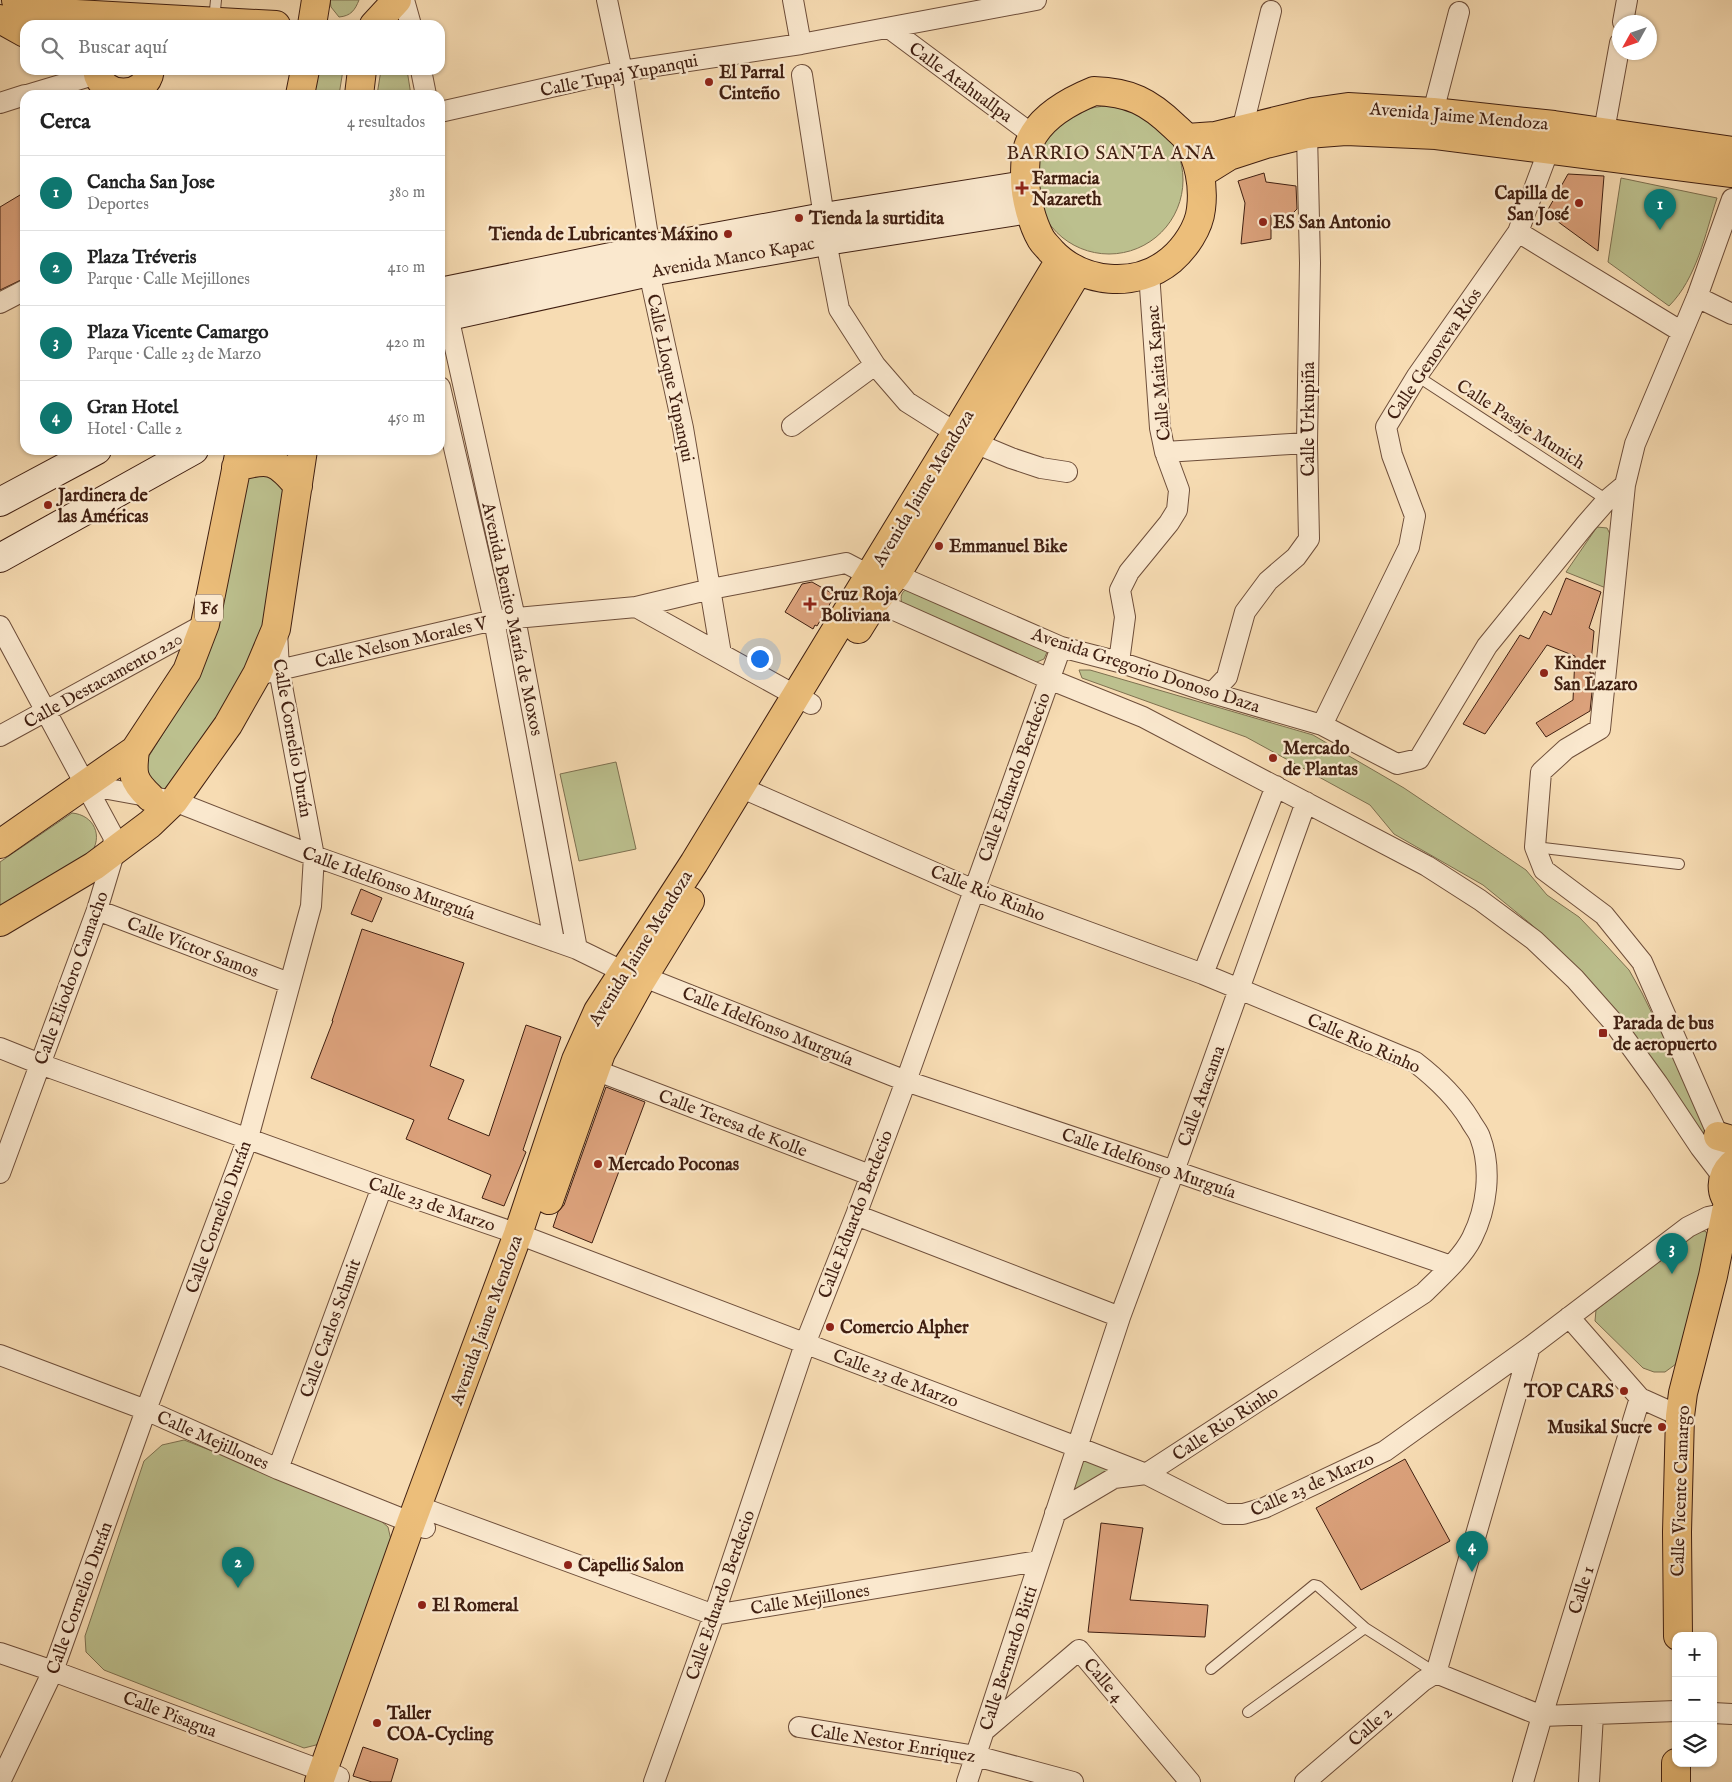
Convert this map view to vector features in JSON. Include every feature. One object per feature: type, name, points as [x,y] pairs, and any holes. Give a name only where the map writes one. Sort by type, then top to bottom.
[{"type":"main road","points":[[16,0],[37,9],[58,13],[126,14],[215,10],[256,20]]},
{"type":"main road","points":[[313,20],[316,0]]},
{"type":"main road","points":[[371,20],[377,0]]},
{"type":"main road","points":[[379,20],[397,0]]},
{"type":"main road","points":[[0,19],[20,30]]},
{"type":"main road","points":[[99,75],[106,87],[112,90]]},
{"type":"main road","points":[[301,90],[303,75]]},
{"type":"main road","points":[[360,90],[361,75]]},
{"type":"main road","points":[[135,90],[150,82]]},
{"type":"main road","points":[[1094,91],[1113,91],[1132,96],[1159,112],[1187,138],[1200,174],[1201,210],[1190,237],[1179,252],[1165,264],[1149,273],[1126,279],[1102,278],[1069,266],[1041,240],[1027,197],[1025,161],[1033,135],[1042,124],[1071,101],[1094,91]]},
{"type":"main road","name":"Avenida Jaime Mendoza","points":[[1200,174],[1229,156],[1266,144],[1348,107],[1435,124],[1552,137],[1732,173]]},
{"type":"main road","name":"Avenida Jaime Mendoza","points":[[1187,138],[1310,123]]},
{"type":"main road","name":"Avenida Jaime Mendoza","points":[[1552,137],[1604,131],[1732,151]]},
{"type":"main road","name":"Avenida Manco Kapac","points":[[445,304],[649,261],[825,229],[1027,197]]},
{"type":"main road","name":"Avenida Jaime Mendoza","points":[[526,1237],[633,974],[966,438],[1069,266]]},
{"type":"main road","points":[[0,502],[88,455]]},
{"type":"main road","points":[[0,558],[185,455]]},
{"type":"main road","points":[[0,922],[94,866],[150,824],[162,799],[228,725],[268,672],[302,455]]},
{"type":"main road","points":[[238,459],[275,464],[286,471],[298,486]]},
{"type":"main road","name":"F6","points":[[0,844],[135,750],[187,671],[205,624],[238,459]]},
{"type":"main road","points":[[135,750],[132,768],[133,777],[141,788],[162,799]]},
{"type":"main road","name":"Avenida Jaime Mendoza","points":[[327,1779],[421,1517],[485,1366],[526,1237],[576,1060],[598,1011],[633,974]]},
{"type":"main road","name":"Calle Vicente Camargo","points":[[1678,1632],[1677,1532],[1680,1416],[1683,1393],[1713,1276],[1729,1191]]},
{"type":"main road","points":[[1676,1767],[1676,1782]]},
{"type":"street","points":[[404,0],[410,20]]},
{"type":"street","name":"Calle Lloque Yupanqui","points":[[607,0],[622,71],[649,261],[682,428],[721,654]]},
{"type":"street","points":[[793,0],[801,44]]},
{"type":"street","name":"Calle Tupaj Yupanqui","points":[[445,111],[622,71],[801,44],[1036,0]]},
{"type":"street","points":[[1624,15],[1627,0]]},
{"type":"street","points":[[1242,130],[1271,11]]},
{"type":"street","points":[[1435,124],[1460,12]]},
{"type":"street","name":"Calle Atahuallpa","points":[[889,28],[1033,135]]},
{"type":"street","points":[[1604,131],[1617,60]]},
{"type":"street","points":[[41,90],[88,75]]},
{"type":"street","points":[[422,75],[425,90]]},
{"type":"street","points":[[802,75],[838,309],[875,365],[907,402],[966,438],[1011,458],[1041,468],[1067,472]]},
{"type":"street","points":[[0,103],[20,97]]},
{"type":"street","name":"Calle Urkupiña","points":[[1212,693],[1227,677],[1245,612],[1268,581],[1296,558],[1309,539],[1307,443],[1310,123]]},
{"type":"street","name":"Calle Genoveva Ríos","points":[[1322,725],[1408,547],[1415,516],[1392,455],[1386,427],[1417,376],[1518,232],[1552,137]]},
{"type":"street","points":[[1729,1191],[1725,1138],[1642,962],[1604,915],[1544,870],[1535,847],[1540,772],[1566,749],[1600,729],[1625,485],[1635,444],[1697,297],[1732,198]]},
{"type":"street","points":[[1518,232],[1682,332]]},
{"type":"street","name":"Calle Maita Kapac","points":[[1119,662],[1125,617],[1120,590],[1128,572],[1169,523],[1177,510],[1179,490],[1160,428],[1149,273]]},
{"type":"street","points":[[0,303],[20,293]]},
{"type":"street","points":[[1697,297],[1732,314]]},
{"type":"street","name":"Avenida Benito María de Moxos","points":[[445,308],[515,618],[577,949]]},
{"type":"street","points":[[792,426],[875,365]]},
{"type":"street","name":"Avenida Benito María de Moxos","points":[[445,409],[494,620],[554,941]]},
{"type":"street","points":[[1166,452],[1307,443]]},
{"type":"street","points":[[1607,500],[1625,485]]},
{"type":"street","name":"Avenida Gregorio Donoso Daza","points":[[875,582],[1061,647],[1119,662],[1212,693],[1322,725],[1397,764],[1419,759],[1487,646],[1607,500]]},
{"type":"street","name":"Calle Nelson Morales V","points":[[268,672],[494,620],[636,607],[711,589],[846,563],[875,582]]},
{"type":"street","name":"Avenida Gregorio Donoso Daza","points":[[875,582],[1049,679],[1143,717],[1276,786],[1427,866],[1480,900],[1534,940],[1575,979],[1614,1022],[1729,1191]]},
{"type":"street","points":[[636,607],[803,700]]},
{"type":"street","name":"Calle Destacamento 220","points":[[0,736],[205,624]]},
{"type":"street","points":[[0,626],[47,710],[113,836],[115,850]]},
{"type":"street","name":"Calle Eduardo Berdecio","points":[[654,1782],[714,1615],[805,1344],[906,1081],[1061,647]]},
{"type":"street","name":"Calle Cornelio Durán","points":[[0,1782],[53,1671],[146,1410],[248,1138],[311,906],[314,856],[268,672]]},
{"type":"street","name":"Calle Idelfonso Murguía","points":[[86,785],[162,799],[314,856],[577,949],[633,974],[906,1081],[1451,1266]]},
{"type":"street","points":[[1203,974],[1276,786]]},
{"type":"street","name":"Calle Rio Rinho","points":[[748,790],[974,890],[1203,974],[1415,1062],[1437,1078],[1460,1104],[1480,1136],[1486,1159],[1486,1188],[1483,1210],[1472,1239],[1451,1266],[1424,1293],[1146,1474],[1114,1478],[1056,1513]]},
{"type":"street","name":"Calle Atacama","points":[[1078,1447],[1120,1317],[1306,802]]},
{"type":"street","name":"Calle Eliodoro Camacho","points":[[0,1173],[97,910],[115,850]]},
{"type":"street","name":"Calle Víctor Samos","points":[[97,910],[289,983]]},
{"type":"street","name":"Calle 23 de Marzo","points":[[0,1048],[382,1187],[526,1237],[1078,1447],[1146,1474],[1225,1514],[1243,1514],[1264,1508],[1385,1451],[1530,1347],[1688,1226],[1708,1217],[1729,1191]]},
{"type":"street","name":"Calle Teresa de Kolle","points":[[595,1070],[870,1176]]},
{"type":"street","name":"Calle Carlos Schmit","points":[[278,1469],[382,1187]]},
{"type":"street","points":[[856,1215],[1120,1317]]},
{"type":"street","points":[[1569,1317],[1640,1398],[1680,1416]]},
{"type":"street","points":[[1530,1347],[1436,1673],[1542,1716],[1672,1711]]},
{"type":"street","name":"Calle Mejillones","points":[[0,1355],[146,1410],[278,1469],[714,1615],[1038,1561]]},
{"type":"street","name":"Calle 1","points":[[1523,1782],[1640,1398]]},
{"type":"street","points":[[1038,1561],[1078,1447]]},
{"type":"street","name":"Calle Bernardo Bitti","points":[[966,1782],[985,1730],[1038,1561]]},
{"type":"street","name":"Calle 4","points":[[985,1730],[1078,1650],[1190,1782]]},
{"type":"street","name":"Calle Pisagua","points":[[0,1653],[53,1671],[327,1779]]},
{"type":"street","name":"Calle 2","points":[[1305,1782],[1422,1681],[1436,1673]]},
{"type":"street","points":[[1717,1713],[1732,1714]]},
{"type":"street","points":[[1589,1782],[1593,1715]]},
{"type":"street","name":"Calle Nestor Enriquez","points":[[799,1727],[976,1756],[1073,1782]]},
{"type":"lane","name":"Calle Pasaje Munich","points":[[1417,376],[1607,500]]},
{"type":"lane","points":[[1535,847],[1679,864]]},
{"type":"lane","points":[[1211,1669],[1314,1585],[1318,1586],[1365,1628],[1436,1673]]},
{"type":"lane","points":[[1248,1712],[1365,1628]]},
{"type":"green space","points":[[330,0],[359,0],[352,12],[339,17],[331,7]]},
{"type":"green space","points":[[317,75],[342,75],[340,90],[315,90]]},
{"type":"green space","points":[[380,75],[408,75],[410,90],[378,90]]},
{"type":"green space","points":[[1109,106],[1123,107],[1137,112],[1150,118],[1161,128],[1171,139],[1177,152],[1182,166],[1182,194],[1177,208],[1171,221],[1161,232],[1150,242],[1137,248],[1123,253],[1109,254],[1095,253],[1081,248],[1068,242],[1057,232],[1047,221],[1041,208],[1036,194],[1035,180],[1036,166],[1041,152],[1047,139],[1057,128],[1068,118],[1081,112],[1095,107]]},
{"type":"green space","points":[[1621,178],[1717,198],[1693,269],[1679,295],[1669,306],[1608,262]]},
{"type":"green space","points":[[263,469],[286,488],[274,572],[260,634],[237,687],[174,784],[164,789],[154,787],[144,764],[187,694],[213,638],[220,619],[245,485],[249,477]]},
{"type":"green space","points":[[1597,527],[1607,528],[1611,536],[1606,588],[1566,572]]},
{"type":"green space","points":[[910,587],[1043,646],[1047,652],[1044,659],[1032,664],[902,605],[902,594]]},
{"type":"green space","points":[[1079,670],[1090,670],[1313,735],[1404,788],[1526,870],[1547,895],[1579,917],[1629,970],[1717,1146],[1707,1146],[1583,974],[1532,925],[1483,885],[1394,834],[1370,805],[1246,737],[1082,678]]},
{"type":"green space","points":[[616,762],[636,849],[579,861],[560,774]]},
{"type":"green space","points":[[72,813],[86,818],[95,828],[96,841],[90,855],[0,907],[0,862]]},
{"type":"green space","points":[[1705,1231],[1711,1238],[1680,1361],[1665,1372],[1654,1372],[1643,1368],[1595,1321],[1596,1310],[1696,1232]]},
{"type":"green space","points":[[184,1440],[373,1514],[388,1527],[391,1540],[324,1736],[316,1745],[304,1748],[104,1670],[86,1652],[85,1636],[144,1461],[162,1445]]},
{"type":"green space","points":[[1089,1459],[1111,1471],[1067,1499],[1081,1461]]},
{"type":"building","points":[[1264,173],[1266,182],[1296,186],[1297,209],[1291,215],[1271,215],[1271,239],[1241,244],[1245,203],[1238,181]]},
{"type":"building","points":[[1568,174],[1604,176],[1598,251],[1546,213]]},
{"type":"building","points":[[20,195],[20,280],[0,290],[0,207]]},
{"type":"building","points":[[1566,578],[1601,592],[1589,628],[1594,631],[1590,673],[1594,673],[1590,711],[1546,737],[1536,723],[1573,700],[1575,656],[1547,645],[1485,734],[1463,724],[1520,635],[1529,639],[1544,611],[1551,615]]},
{"type":"building","name":"Cruz Roja Boliviana","points":[[812,582],[835,595],[817,626],[815,625],[813,629],[785,612],[802,584]]},
{"type":"building","points":[[361,889],[382,898],[372,922],[351,914]]},
{"type":"building","points":[[362,929],[464,963],[430,1066],[464,1080],[448,1119],[489,1136],[526,1025],[561,1037],[523,1150],[526,1152],[504,1206],[482,1198],[491,1175],[406,1139],[414,1120],[311,1078],[333,1021]]},
{"type":"building","name":"Mercado Poconas","points":[[606,1087],[645,1102],[592,1243],[553,1227],[558,1212],[564,1205]]},
{"type":"building","points":[[1405,1459],[1450,1541],[1361,1590],[1316,1508]]},
{"type":"building","points":[[1101,1523],[1143,1528],[1130,1600],[1208,1605],[1205,1637],[1088,1632]]},
{"type":"building","points":[[363,1747],[398,1759],[391,1782],[372,1782],[353,1776]]},
{"type":"place","name":"El Parral Cinteño","points":[[709,82]]},
{"type":"place","name":"Farmacia Nazareth","points":[[1022,188]]},
{"type":"place","name":"Capilla de San José","points":[[1579,203]]},
{"type":"place","name":"Tienda la surtidita","points":[[799,218]]},
{"type":"place","name":"ES San Antonio","points":[[1263,222]]},
{"type":"place","name":"Cancha San Jose","points":[[1660,230]]},
{"type":"place","name":"Tienda de Lubricantes Máxino","points":[[728,234]]},
{"type":"place","name":"Jardinera de las Américas","points":[[48,505]]},
{"type":"place","name":"Emmanuel Bike","points":[[939,546]]},
{"type":"place","name":"Cruz Roja Boliviana","points":[[810,604]]},
{"type":"place","name":"Kinder San Lazaro","points":[[1544,673]]},
{"type":"place","name":"Mercado de Plantas","points":[[1273,758]]},
{"type":"place","name":"Parada de bus de aeropuerto","points":[[1603,1033]]},
{"type":"place","name":"Mercado Poconas","points":[[598,1164]]},
{"type":"place","name":"Plaza Vicente Camargo","points":[[1672,1274]]},
{"type":"place","name":"Comercio Alpher","points":[[830,1327]]},
{"type":"place","name":"TOP CARS","points":[[1624,1391]]},
{"type":"place","name":"Musikal Sucre","points":[[1662,1427]]},
{"type":"place","name":"Capelli6 Salon","points":[[568,1565]]},
{"type":"place","name":"Gran Hotel","points":[[1472,1572]]},
{"type":"place","name":"Plaza Tréveris","points":[[238,1588]]},
{"type":"place","name":"El Romeral","points":[[422,1605]]},
{"type":"place","name":"Taller COA-Cycling","points":[[377,1723]]},
{"type":"district","name":"BARRIO SANTA ANA","points":[[1111,152]]}]
